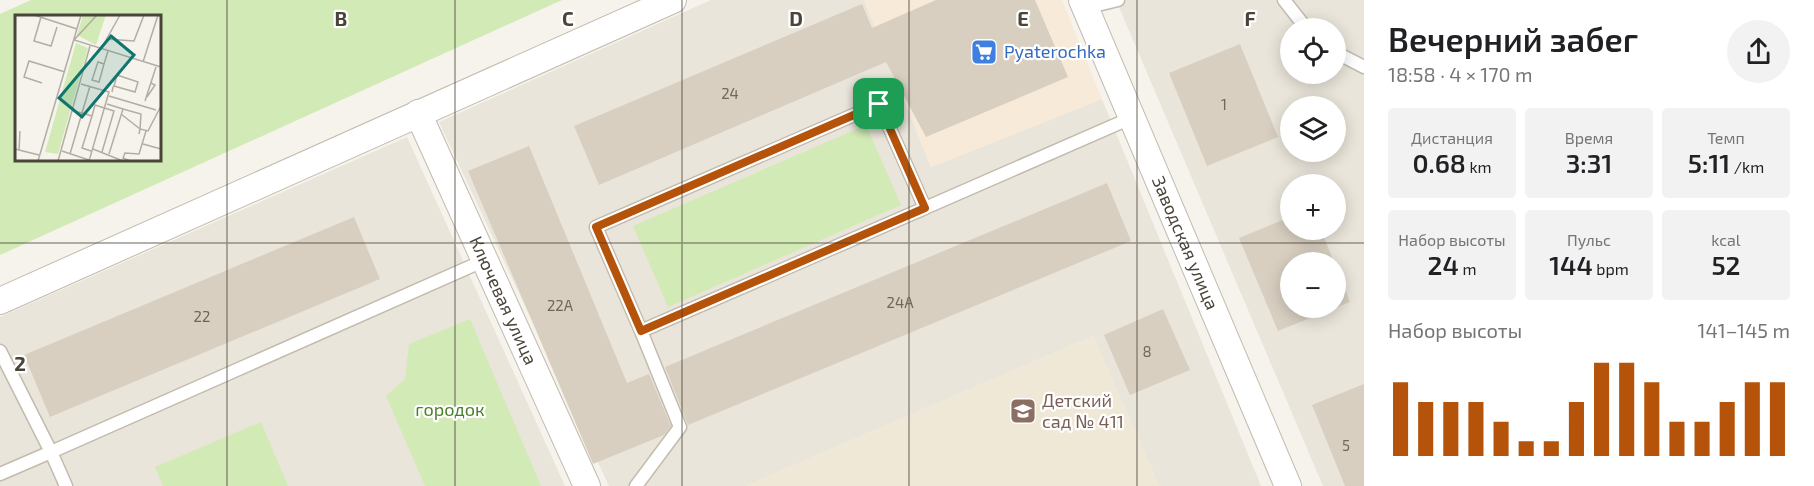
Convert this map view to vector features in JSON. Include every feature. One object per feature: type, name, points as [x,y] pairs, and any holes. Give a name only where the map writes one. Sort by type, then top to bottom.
[{"type":"street","points":[[0,301],[673,0]]},
{"type":"street","name":"Заводская улица","points":[[1083,4],[1288,486]]},
{"type":"street","name":"Ключевая улица","points":[[418,113],[483,261],[587,486]]},
{"type":"lane","points":[[1083,4],[1118,0]]},
{"type":"lane","points":[[1284,0],[1298,18]]},
{"type":"lane","points":[[1346,58],[1364,67]]},
{"type":"lane","points":[[636,486],[681,427],[596,227],[879,104],[925,208]]},
{"type":"lane","points":[[641,331],[1131,118]]},
{"type":"lane","points":[[0,474],[483,261]]},
{"type":"lane","points":[[0,351],[66,486]]},
{"type":"shaded area","points":[[711,0],[864,0],[931,167],[1102,99],[1261,486],[1159,486],[1093,336],[746,486],[609,486],[439,122]]},
{"type":"shaded area","points":[[864,0],[1062,0],[1102,99],[931,167]]},
{"type":"shaded area","points":[[1116,0],[1364,0],[1364,486],[1323,486]]},
{"type":"shaded area","points":[[407,137],[565,486],[0,486],[0,317]]},
{"type":"shaded area","name":"Детский сад № 411","points":[[1093,336],[1159,486],[746,486]]},
{"type":"green space","points":[[31,0],[562,0],[0,255],[0,14]]},
{"type":"green space","points":[[866,125],[901,205],[668,307],[633,226]]},
{"type":"green space","name":"городок","points":[[470,319],[541,486],[425,486],[386,396],[405,379],[409,344]]},
{"type":"green space","points":[[261,422],[288,486],[163,486],[155,467]]},
{"type":"building","points":[[936,0],[1035,0],[1068,77],[926,137],[886,62],[599,185],[574,126],[862,4],[872,28]]},
{"type":"building","points":[[1240,44],[1278,137],[1207,166],[1169,73]]},
{"type":"building","points":[[529,146],[627,383],[649,374],[671,426],[664,435],[593,464],[468,171]]},
{"type":"building","points":[[1107,183],[1131,241],[688,425],[665,367]]},
{"type":"building","points":[[354,217],[380,279],[50,417],[24,355]]},
{"type":"building","points":[[1280,221],[1280,240],[1325,240],[1330,252],[1280,252],[1280,318],[1310,318],[1278,331],[1239,238]]},
{"type":"building","points":[[1346,292],[1350,302],[1346,304]]},
{"type":"building","points":[[1163,309],[1190,370],[1130,395],[1104,335]]},
{"type":"building","points":[[1364,384],[1364,486],[1345,486],[1312,405]]},
{"type":"place","name":"Pyaterochka","points":[[984,52]]},
{"type":"place","name":"Детский сад № 411","points":[[1023,411]]},
{"type":"route","points":[[879,104],[925,208],[641,331],[596,227],[879,104]]}]
